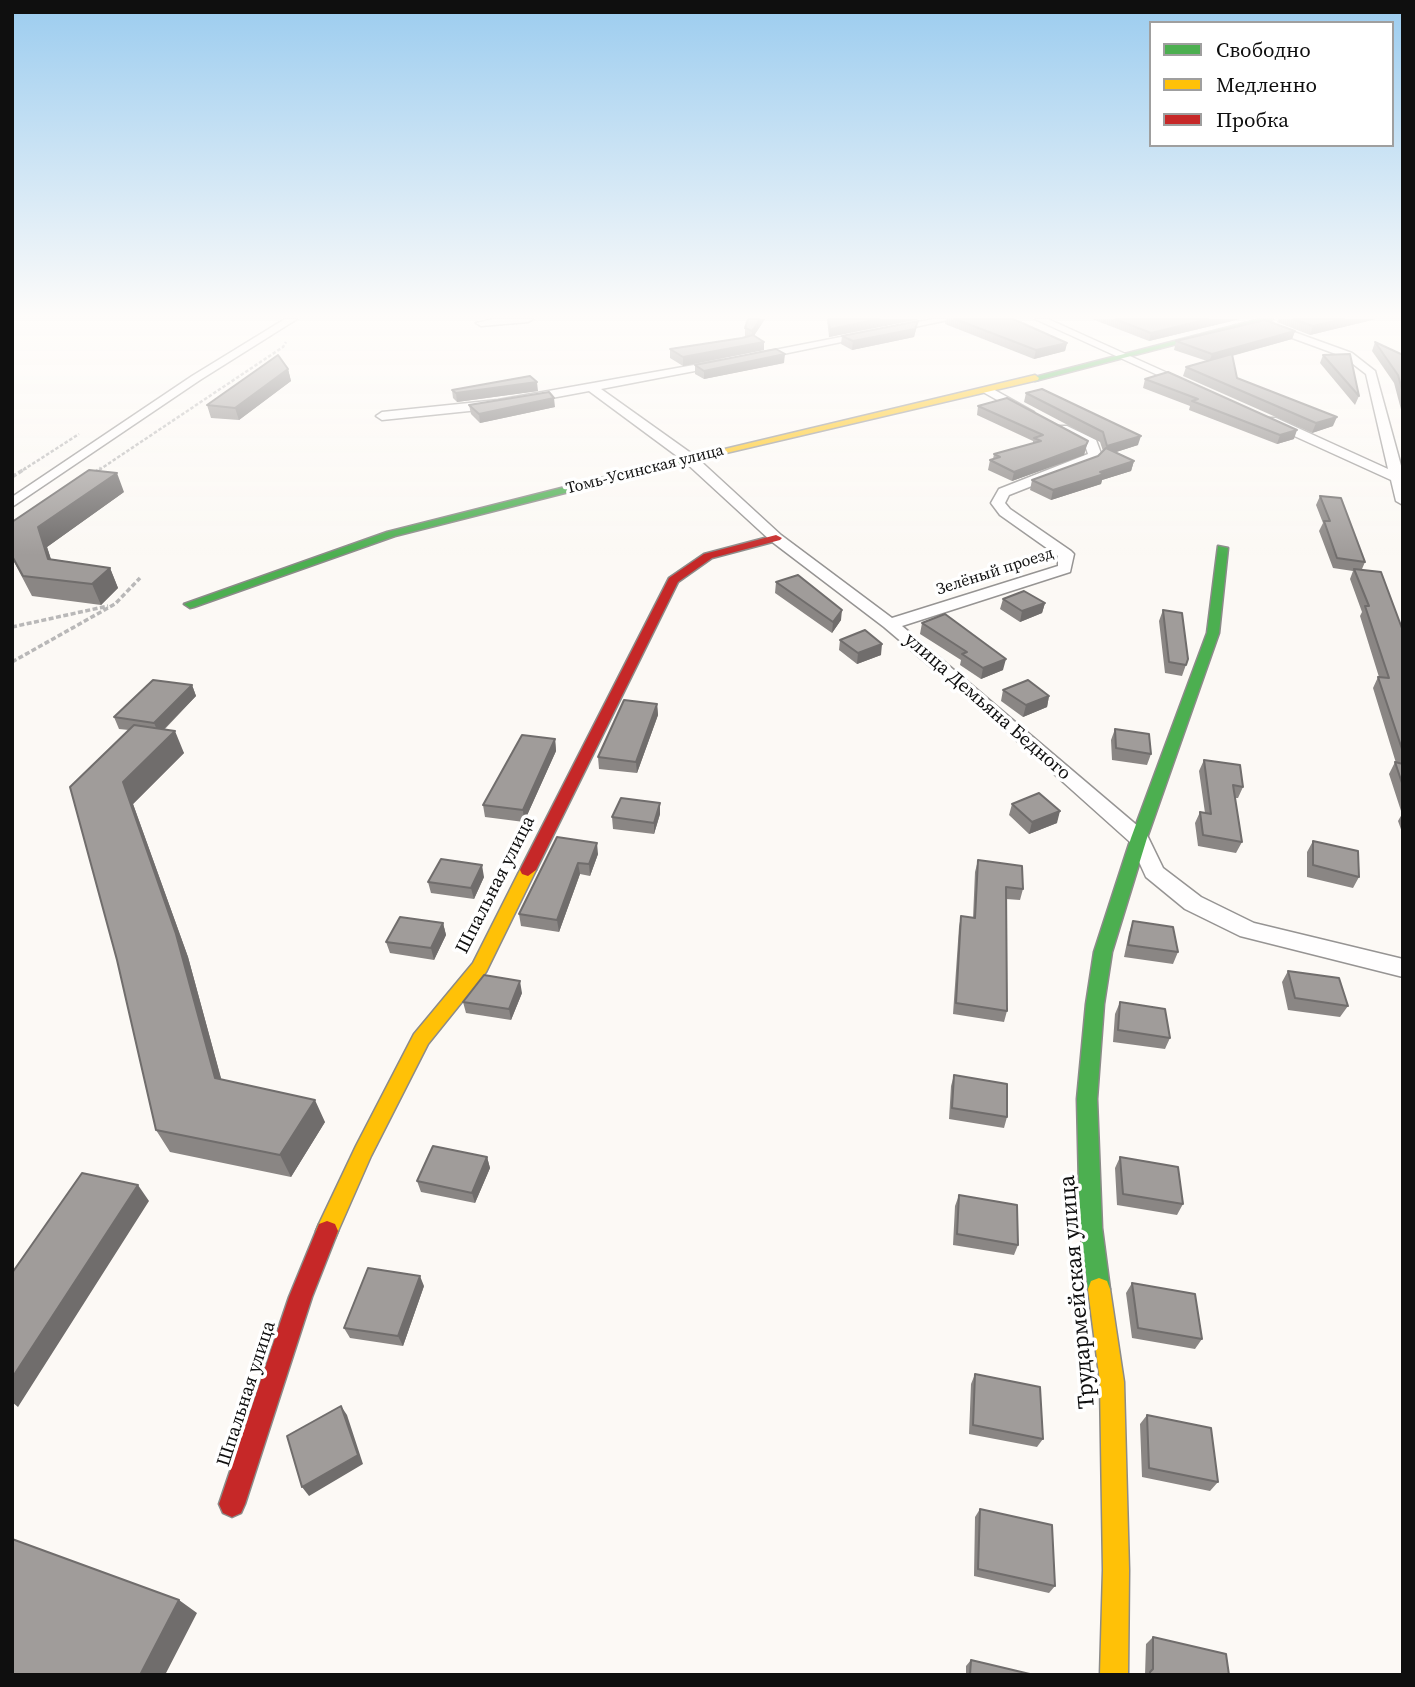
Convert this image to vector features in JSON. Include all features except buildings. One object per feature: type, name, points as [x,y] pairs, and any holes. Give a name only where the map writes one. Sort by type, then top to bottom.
[{"type":"street","points":[[12,503],[168,398]]},
{"type":"street","points":[[382,416],[457,410],[532,398]]},
{"type":"street","name":"улица Демьяна Бедного","points":[[606,398],[691,459],[776,538],[890,624],[1003,718],[1139,838],[1154,872],[1193,903],[1248,930],[1403,968]]},
{"type":"street","name":"Томь-Усинская улица","points":[[190,604],[390,534],[691,459],[954,398]]},
{"type":"street","name":"Зелёный проезд","points":[[890,624],[1065,569],[1066,554],[1005,512],[998,503],[1004,492],[1090,460],[1095,456],[1094,447],[1002,398]]},
{"type":"street","points":[[1377,398],[1403,501]]},
{"type":"street","points":[[1261,416],[1396,477]]},
{"type":"street","name":"Шпальная улица","points":[[232,1504],[257,1436],[311,1265],[363,1152],[421,1039],[480,967],[673,580],[688,565],[712,553],[776,538]]},
{"type":"street","name":"Трудармейская улица","points":[[1114,1675],[1116,1570],[1112,1382],[1091,1228],[1087,1099],[1102,952],[1139,838],[1213,633],[1222,548]]},
{"type":"path","points":[[92,474],[207,398]]},
{"type":"path","points":[[12,662],[115,604],[139,578]]},
{"type":"path","points":[[12,628],[115,604]]},
{"type":"traffic: fast","points":[[190,604],[391,534],[692,458]]},
{"type":"traffic: fast","points":[[1099,1289],[1091,1228],[1087,1099],[1095,1004],[1103,952],[1139,838],[1213,633],[1222,548]]},
{"type":"traffic: slow","points":[[692,458],[950,398]]},
{"type":"traffic: slow","points":[[327,1231],[363,1152],[421,1039],[480,967],[528,870]]},
{"type":"traffic: slow","points":[[1099,1289],[1112,1382],[1116,1570],[1114,1675]]},
{"type":"traffic: jam","points":[[528,870],[673,580],[708,556],[776,538]]},
{"type":"traffic: jam","points":[[232,1504],[300,1297],[327,1231]]}]
